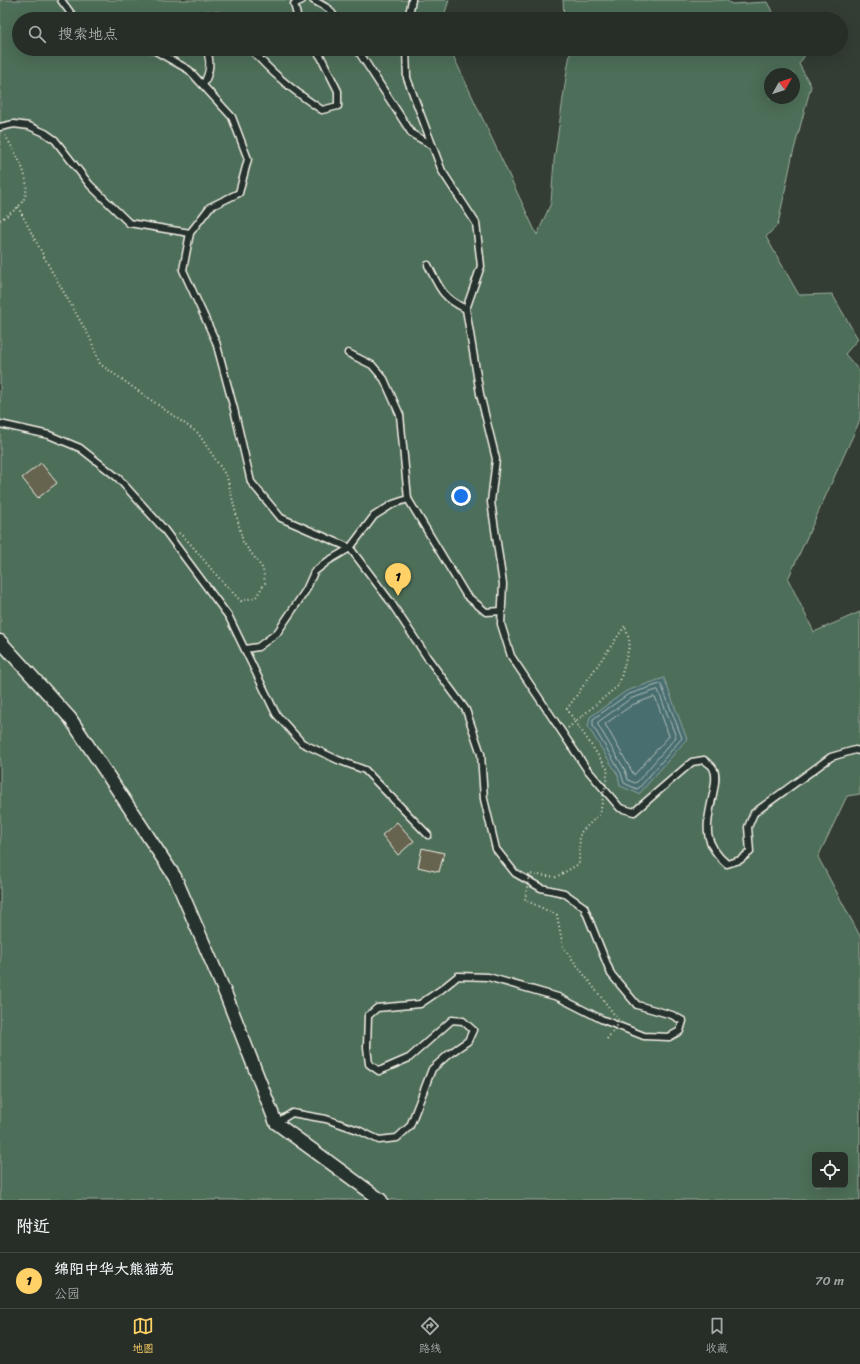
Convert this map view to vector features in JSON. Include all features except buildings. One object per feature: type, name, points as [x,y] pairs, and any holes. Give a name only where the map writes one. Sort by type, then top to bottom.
[{"type":"street","points":[[0,641],[70,718],[175,877],[226,995],[276,1123],[381,1200]]},
{"type":"lane","points":[[61,0],[70,12]]},
{"type":"lane","points":[[296,12],[294,4],[302,0]]},
{"type":"lane","points":[[313,0],[329,9],[331,12]]},
{"type":"lane","points":[[409,12],[412,0]]},
{"type":"lane","points":[[164,56],[189,70],[232,117],[248,159],[239,193],[210,207],[190,233],[183,270],[216,342],[251,482],[281,518],[350,548],[390,601],[427,657],[466,710],[481,754],[484,799],[496,848],[515,873],[541,888],[564,893],[584,908],[611,974],[637,1005],[672,1015],[683,1021],[680,1032],[669,1037],[644,1036],[601,1019],[558,997],[488,977],[458,976],[420,1004],[377,1008],[368,1016],[367,1047],[369,1064],[379,1071],[409,1058],[452,1020],[463,1022],[473,1030],[468,1041],[449,1054],[432,1069],[410,1126],[397,1138],[379,1140],[358,1130],[326,1119],[292,1113],[276,1123]]},
{"type":"lane","points":[[203,85],[209,74],[209,56]]},
{"type":"lane","points":[[256,56],[261,62],[300,96],[322,110],[338,106],[338,91],[320,56]]},
{"type":"lane","points":[[362,56],[412,134],[432,145]]},
{"type":"lane","points":[[406,56],[407,78],[442,171],[476,223],[481,266],[466,309],[480,394],[496,459],[491,502],[503,584],[501,624],[511,656],[586,768],[620,808],[634,812],[673,780],[692,762],[704,760],[713,767],[716,779],[708,819],[708,837],[716,855],[727,864],[740,860],[750,852],[748,827],[754,813],[831,757],[855,750],[860,751]]},
{"type":"lane","points":[[0,126],[14,124],[29,126],[45,132],[55,140],[90,185],[129,223],[190,233]]},
{"type":"lane","points":[[428,264],[440,290],[454,304],[466,309]]},
{"type":"lane","points":[[348,353],[372,366],[384,380],[400,415],[408,499],[466,595],[486,612],[502,611]]},
{"type":"lane","points":[[0,424],[49,435],[80,448],[118,478],[163,528],[229,617],[276,714],[302,743],[338,760],[365,770],[428,835]]},
{"type":"lane","points":[[245,649],[258,647],[277,633],[306,590],[314,572],[328,561],[350,548],[374,516],[393,504],[408,499]]},
{"type":"path","points":[[0,126],[16,155],[26,179],[26,193],[18,207],[0,220]]},
{"type":"path","points":[[18,207],[51,270],[90,338],[100,364],[198,433],[227,477],[243,542],[263,569],[266,583],[256,597],[241,601],[224,584],[181,534],[170,528],[163,528]]},
{"type":"path","points":[[563,733],[619,685],[630,643],[625,626],[567,710],[608,770],[600,814],[580,833],[579,864],[556,877],[529,874],[525,900],[557,916],[563,947],[620,1022],[607,1039]]},
{"type":"green space","points":[[0,0],[449,0],[445,12],[12,12],[12,56],[453,56],[537,235],[551,203],[554,161],[570,56],[804,56],[799,64],[811,86],[792,157],[778,224],[766,237],[799,295],[832,294],[858,339],[845,354],[860,372],[860,420],[788,579],[814,632],[860,612],[860,794],[847,796],[818,857],[860,936],[860,1200],[0,1200]]},
{"type":"green space","points":[[563,0],[725,0],[732,4],[767,2],[772,12],[564,12]]},
{"type":"water","points":[[664,678],[687,739],[639,794],[620,786],[618,775],[588,727],[590,717],[626,691]]},
{"type":"place","name":"绵阳中华大熊猫苑","points":[[398,596]]}]
